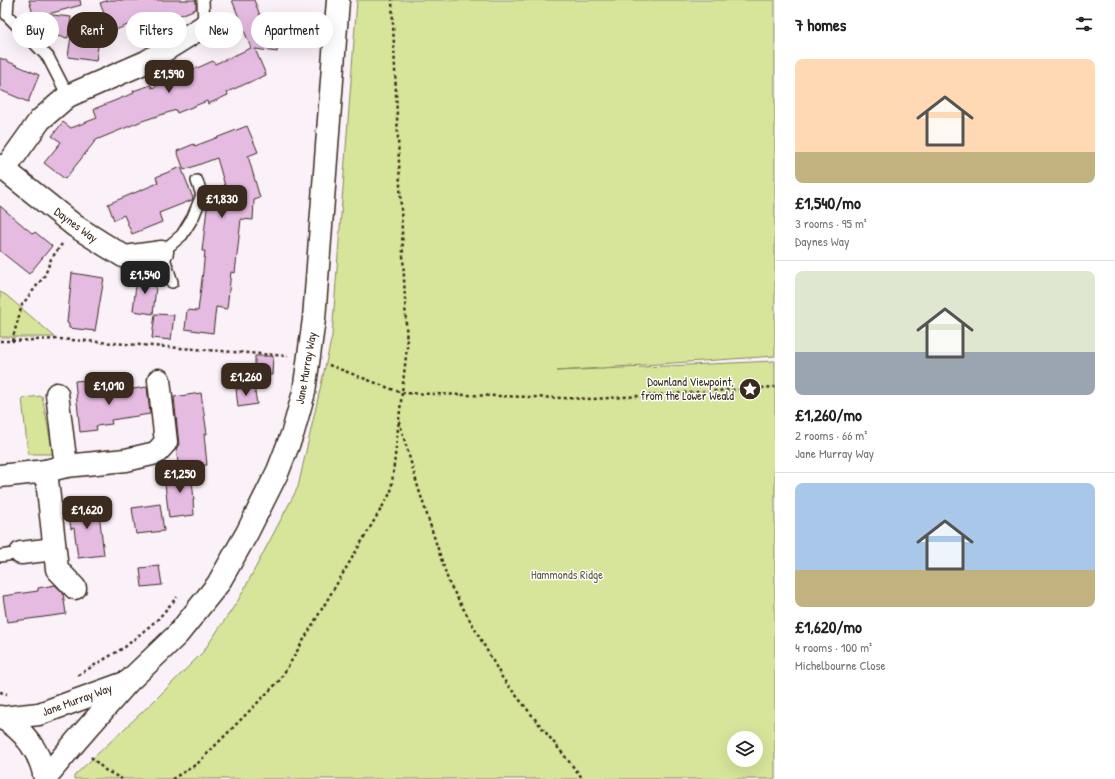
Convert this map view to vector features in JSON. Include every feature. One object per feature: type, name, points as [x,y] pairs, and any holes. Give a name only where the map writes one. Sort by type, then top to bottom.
[{"type":"main road","name":"Jane Murray Way","points":[[45,778],[76,740],[128,682],[178,634],[218,584],[247,533],[278,471],[293,432],[304,392],[300,356],[314,319],[338,0]]},
{"type":"main road","points":[[2,167],[40,120],[68,96],[146,62],[195,32]]},
{"type":"main road","name":"Daynes Way","points":[[2,167],[75,226],[125,257],[162,252]]},
{"type":"main road","points":[[0,476],[46,471],[66,466],[126,460],[156,453],[166,442],[159,380]]},
{"type":"main road","points":[[57,394],[66,466]]},
{"type":"main road","points":[[46,471],[57,569],[75,588]]},
{"type":"main road","points":[[21,553],[54,549]]},
{"type":"main road","name":"Jane Murray Way","points":[[1,718],[39,714],[128,682]]},
{"type":"main road","points":[[1,718],[22,733],[37,753],[45,778]]},
{"type":"lane","points":[[8,0],[6,15],[48,57],[68,96]]},
{"type":"lane","points":[[203,0],[203,12]]},
{"type":"lane","points":[[172,282],[162,252],[182,235],[193,217],[202,195],[197,181]]},
{"type":"lane","points":[[0,556],[21,553]]},
{"type":"path","points":[[172,779],[197,764],[280,680],[391,492],[407,347],[392,0]]},
{"type":"path","points":[[12,341],[22,305],[45,275],[51,259],[75,226]]},
{"type":"path","points":[[0,340],[59,340],[300,356],[402,393],[594,399],[775,387]]},
{"type":"path","points":[[289,363],[300,356]]},
{"type":"path","points":[[399,420],[449,583],[503,679],[583,779]]},
{"type":"path","points":[[73,678],[125,647],[158,619],[181,593]]},
{"type":"path","points":[[0,692],[12,694]]},
{"type":"path","points":[[92,758],[105,770],[122,779]]},
{"type":"green space","name":"Hammonds Ridge","points":[[357,0],[775,0],[775,356],[557,371],[775,361],[775,779],[74,779],[74,776],[156,699],[203,652],[239,599],[298,487],[332,336]]},
{"type":"green space","points":[[0,292],[6,295],[55,337],[0,337]]},
{"type":"green space","points":[[42,396],[53,454],[28,454],[22,398]]},
{"type":"building","points":[[29,0],[80,0],[81,5],[56,12],[32,12]]},
{"type":"building","points":[[109,0],[196,0],[196,9],[187,13],[126,12],[126,26],[118,29],[118,12],[103,12],[100,3]]},
{"type":"building","points":[[232,0],[254,0],[259,12],[251,12],[251,48],[243,28],[243,12],[237,12]]},
{"type":"building","points":[[59,16],[67,17],[67,38],[59,37]]},
{"type":"building","points":[[69,48],[98,48],[96,61],[68,57]]},
{"type":"building","points":[[251,48],[278,48],[277,52],[255,49],[266,75],[227,92],[228,95],[208,104],[207,101],[177,113],[176,110],[142,121],[96,140],[65,179],[44,163],[61,142],[52,136],[63,122],[71,128],[97,118],[94,109],[134,93],[133,91],[151,85],[152,88],[213,61],[215,64]]},
{"type":"building","points":[[0,58],[39,75],[28,102],[0,90]]},
{"type":"building","points":[[247,126],[258,152],[248,156],[260,198],[254,200],[253,220],[241,219],[235,273],[231,272],[227,309],[216,307],[213,333],[185,329],[187,310],[198,311],[205,251],[202,251],[208,200],[227,193],[217,158],[184,170],[177,151],[194,144],[195,146]]},
{"type":"building","points":[[181,167],[193,198],[192,200],[159,213],[162,222],[132,234],[124,215],[114,220],[108,204],[158,183],[156,177]]},
{"type":"building","points":[[0,206],[33,234],[35,232],[52,246],[29,274],[0,251]]},
{"type":"building","points":[[72,273],[104,278],[95,331],[69,328],[69,324],[67,323]]},
{"type":"building","points":[[137,276],[157,278],[153,314],[133,311]]},
{"type":"building","points":[[155,314],[174,315],[171,340],[152,338]]},
{"type":"building","points":[[255,356],[273,356],[272,375],[255,375]]},
{"type":"building","points":[[89,380],[91,395],[147,387],[150,414],[111,420],[112,424],[96,426],[97,430],[80,432],[75,381]]},
{"type":"building","points":[[254,386],[257,404],[238,407],[236,389]]},
{"type":"building","points":[[201,393],[207,434],[204,434],[207,465],[179,469],[176,449],[179,445],[174,397]]},
{"type":"building","points":[[191,471],[194,515],[169,518],[164,475]]},
{"type":"building","points":[[98,504],[104,555],[78,558],[74,528],[71,529],[68,508]]},
{"type":"building","points":[[160,504],[164,531],[136,534],[132,508]]},
{"type":"building","points":[[159,566],[162,585],[142,587],[140,568]]},
{"type":"building","points":[[55,585],[63,593],[66,614],[7,622],[3,596],[38,591],[38,588]]},
{"type":"place","name":"Downland Viewpoint, from the Lower Weald","points":[[750,389]]}]
